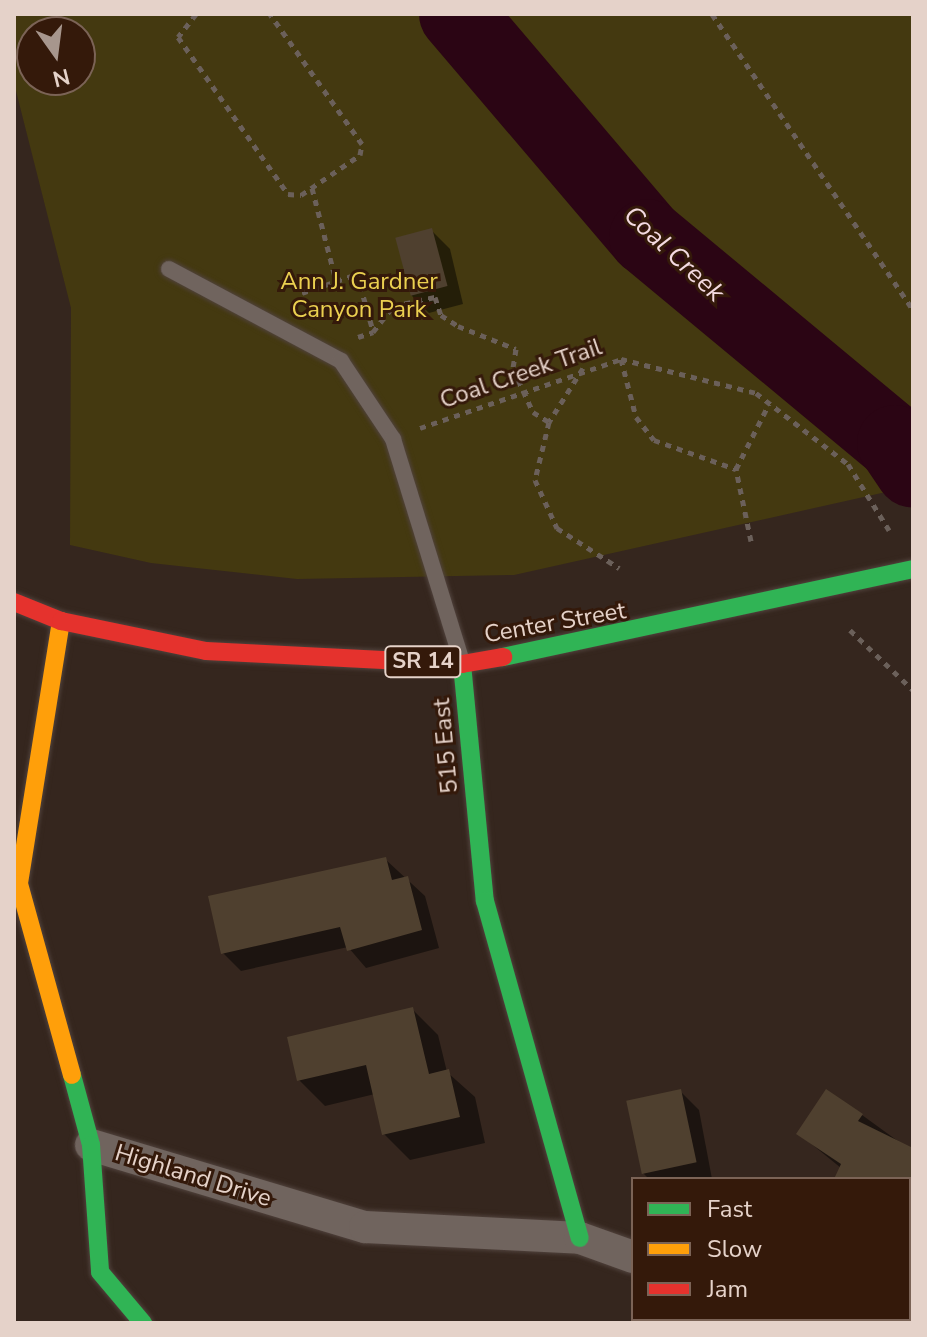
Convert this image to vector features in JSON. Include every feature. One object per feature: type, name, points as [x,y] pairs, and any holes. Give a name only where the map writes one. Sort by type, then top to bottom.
[{"type":"street","name":"Center Street","points":[[14,602],[61,621],[206,651],[462,664],[822,592],[913,569]]},
{"type":"street","name":"Highland Drive","points":[[61,621],[19,884],[91,1145],[365,1227],[580,1238],[631,1256]]},
{"type":"street","name":"515 East","points":[[462,664],[485,901],[580,1238]]},
{"type":"street","points":[[91,1145],[100,1272],[143,1323]]},
{"type":"lane","name":"515 East","points":[[169,269],[341,361],[393,439],[462,664]]},
{"type":"path","points":[[196,14],[181,24],[178,37],[288,194],[312,188],[360,155],[362,144],[270,14]]},
{"type":"path","points":[[712,14],[913,310]]},
{"type":"path","points":[[312,188],[336,281]]},
{"type":"path","points":[[302,293],[357,274],[373,332]]},
{"type":"path","points":[[320,349],[373,332],[393,306],[435,297],[441,315],[458,326],[516,349],[513,369],[522,390],[533,412],[549,422]]},
{"type":"path","points":[[621,359],[636,417],[654,440],[736,469]]},
{"type":"path","name":"Coal Creek Trail","points":[[393,439],[583,367],[621,359],[756,393],[848,464],[897,542]]},
{"type":"path","points":[[583,367],[549,422],[535,480],[557,528],[619,568]]},
{"type":"path","points":[[751,541],[736,469],[769,404]]},
{"type":"path","points":[[822,592],[913,690]]},
{"type":"green space","name":"Ann J. Gardner Canyon Park","points":[[14,14],[913,14],[913,486],[514,575],[297,579],[151,563],[70,545],[71,308],[17,96],[96,96],[96,16],[16,16],[16,91]]},
{"type":"building","points":[[432,228],[448,286],[411,296],[395,238]]},
{"type":"building","points":[[386,857],[392,880],[408,876],[422,930],[347,951],[340,927],[221,954],[208,896]]},
{"type":"building","points":[[413,1007],[429,1074],[449,1069],[460,1117],[382,1135],[366,1065],[297,1081],[287,1037]]},
{"type":"building","points":[[681,1089],[697,1162],[642,1174],[626,1101]]},
{"type":"building","points":[[826,1089],[863,1114],[858,1121],[913,1148],[913,1179],[835,1177],[841,1164],[796,1134]]},
{"type":"waterway","name":"Coal Creek","points":[[457,14],[647,237],[895,443],[913,470]]},
{"type":"traffic: fast","points":[[503,657],[913,569]]},
{"type":"traffic: fast","points":[[462,664],[485,901],[580,1238]]},
{"type":"traffic: fast","points":[[72,1075],[91,1145],[100,1272],[143,1323]]},
{"type":"traffic: slow","points":[[61,621],[19,884],[72,1075]]},
{"type":"traffic: jam","points":[[14,602],[61,621],[206,651],[462,664],[503,657]]}]
